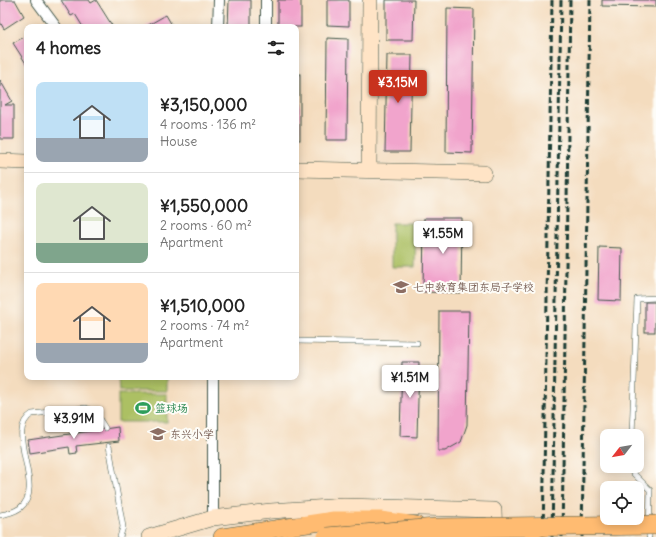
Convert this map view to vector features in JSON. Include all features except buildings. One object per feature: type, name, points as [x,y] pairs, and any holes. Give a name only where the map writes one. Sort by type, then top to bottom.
[{"type":"highway","points":[[327,537],[436,528],[656,525]]},
{"type":"main road","points":[[222,537],[334,520],[380,520],[436,528]]},
{"type":"street","points":[[36,0],[54,24]]},
{"type":"street","points":[[218,24],[219,0]]},
{"type":"street","points":[[266,0],[266,24]]},
{"type":"street","points":[[368,170],[370,0]]},
{"type":"street","points":[[0,162],[24,162]]},
{"type":"street","points":[[299,168],[484,173]]},
{"type":"street","points":[[213,380],[213,518]]},
{"type":"street","points":[[149,537],[213,518],[271,511],[344,506],[494,510],[495,537]]},
{"type":"lane","points":[[632,429],[637,299],[656,298]]},
{"type":"lane","points":[[299,341],[417,343]]},
{"type":"lane","points":[[0,515],[20,508],[28,498],[28,477],[22,428],[26,417],[32,414],[86,408],[95,412],[105,428]]},
{"type":"lane","points":[[109,446],[123,527],[120,537]]},
{"type":"lane","points":[[633,473],[650,490],[649,537]]},
{"type":"green space","points":[[392,223],[416,223],[415,267],[392,267]]},
{"type":"green space","name":"篮球场","points":[[118,380],[167,380],[167,391],[119,391]]},
{"type":"green space","name":"篮球场","points":[[118,394],[167,394],[167,422],[118,422]]},
{"type":"railway","points":[[543,537],[552,0]]},
{"type":"railway","points":[[552,537],[561,0]]},
{"type":"railway","points":[[562,537],[570,0]]},
{"type":"railway","points":[[582,537],[590,0]]},
{"type":"place","name":"七中教育集团东局子学校","points":[[401,287]]},
{"type":"place","name":"篮球场","points":[[143,408]]},
{"type":"place","name":"东兴小学","points":[[158,434]]}]
